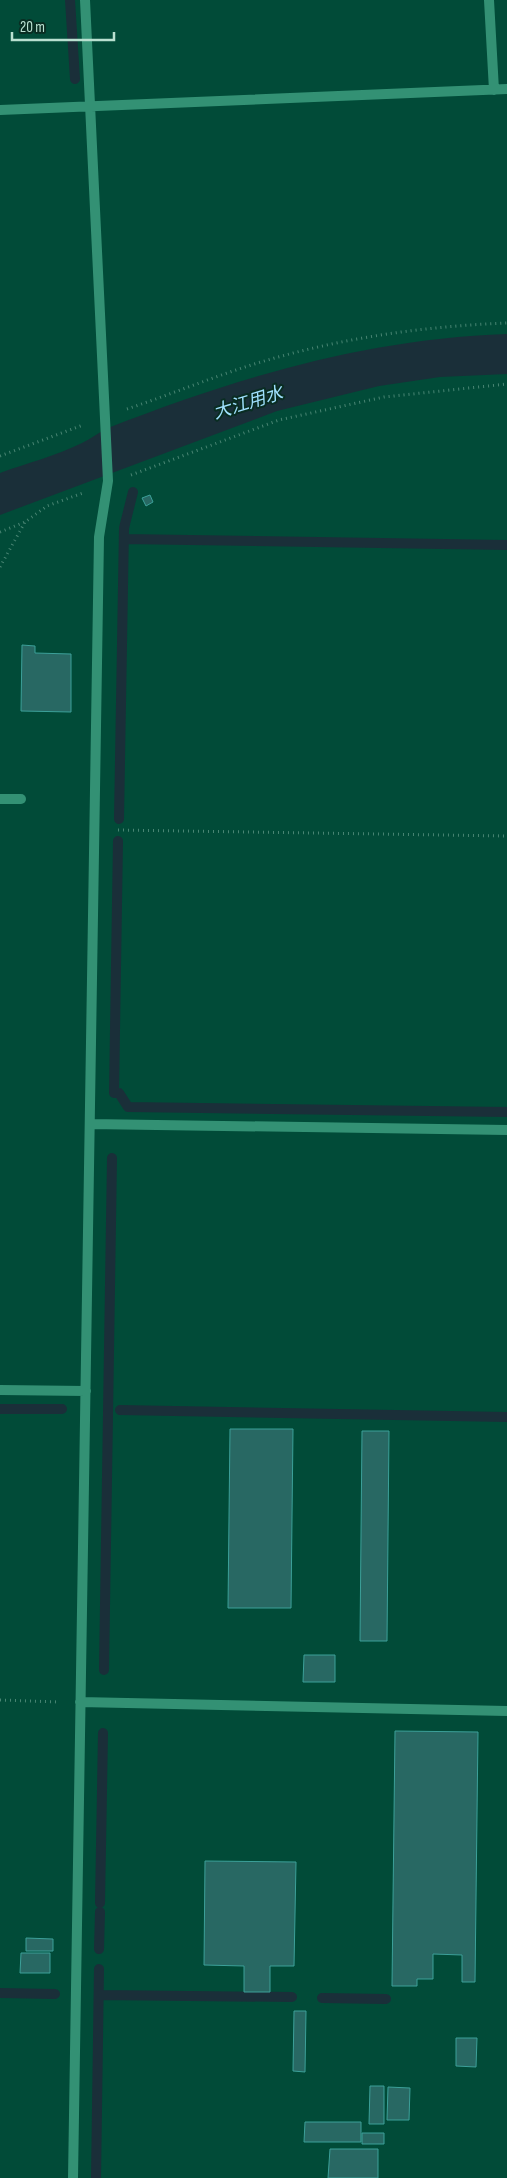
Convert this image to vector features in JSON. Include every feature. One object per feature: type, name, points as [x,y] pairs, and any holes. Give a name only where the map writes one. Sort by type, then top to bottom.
[{"type":"street","points":[[73,2178],[99,537],[108,482],[85,0]]},
{"type":"street","points":[[490,0],[494,90]]},
{"type":"street","points":[[0,110],[507,89]]},
{"type":"street","points":[[0,799],[21,799]]},
{"type":"street","points":[[90,1124],[507,1130]]},
{"type":"street","points":[[0,1390],[86,1391]]},
{"type":"street","points":[[80,1702],[507,1712]]},
{"type":"path","points":[[0,456],[281,356],[370,336],[456,325],[507,323]]},
{"type":"path","points":[[0,532],[25,522],[47,506],[279,420],[384,397],[507,384]]},
{"type":"path","points":[[0,567],[25,522]]},
{"type":"path","points":[[95,830],[507,836]]},
{"type":"path","points":[[0,1700],[80,1702]]},
{"type":"water","name":"大江用水","points":[[507,334],[507,374],[440,377],[379,386],[277,411],[0,515],[0,473],[62,452],[108,428],[206,392],[255,377],[353,352],[455,337]]},
{"type":"building","points":[[150,495],[153,502],[146,506],[142,498]]},
{"type":"building","points":[[22,645],[35,646],[35,653],[71,654],[71,712],[21,711]]},
{"type":"building","points":[[230,1429],[293,1429],[291,1608],[228,1608]]},
{"type":"building","points":[[362,1431],[389,1431],[387,1641],[360,1641]]},
{"type":"building","points":[[304,1655],[335,1655],[335,1682],[303,1682]]},
{"type":"building","points":[[395,1731],[478,1732],[475,1982],[462,1982],[462,1955],[433,1954],[433,1979],[417,1979],[417,1986],[392,1986]]},
{"type":"building","points":[[205,1861],[296,1862],[294,1966],[270,1966],[270,1992],[244,1992],[244,1966],[204,1965]]},
{"type":"building","points":[[26,1938],[53,1939],[53,1951],[26,1951]]},
{"type":"building","points":[[21,1953],[50,1953],[50,1973],[20,1973]]},
{"type":"building","points":[[294,2011],[306,2011],[305,2072],[293,2071]]},
{"type":"building","points":[[456,2038],[477,2038],[476,2067],[456,2066]]},
{"type":"building","points":[[370,2086],[384,2086],[384,2124],[369,2124]]},
{"type":"building","points":[[388,2087],[410,2088],[409,2120],[387,2120]]},
{"type":"building","points":[[305,2122],[361,2122],[361,2142],[304,2142]]},
{"type":"building","points":[[362,2133],[384,2133],[384,2144],[362,2144]]},
{"type":"building","points":[[330,2149],[378,2149],[378,2178],[328,2178]]},
{"type":"waterway","points":[[70,0],[75,79]]},
{"type":"waterway","points":[[119,819],[124,528],[133,492]]},
{"type":"waterway","points":[[124,539],[507,545]]},
{"type":"waterway","points":[[118,841],[114,1093],[119,1093],[128,1107],[507,1112]]},
{"type":"waterway","points":[[104,1670],[112,1158]]},
{"type":"waterway","points":[[0,1409],[62,1409]]},
{"type":"waterway","points":[[120,1410],[507,1417]]},
{"type":"waterway","points":[[100,1903],[103,1733]]},
{"type":"waterway","points":[[99,1949],[100,1912]]},
{"type":"waterway","points":[[96,2178],[99,1969]]},
{"type":"waterway","points":[[0,1993],[55,1994]]},
{"type":"waterway","points":[[99,1995],[292,1997]]},
{"type":"waterway","points":[[322,1998],[386,1999]]}]
